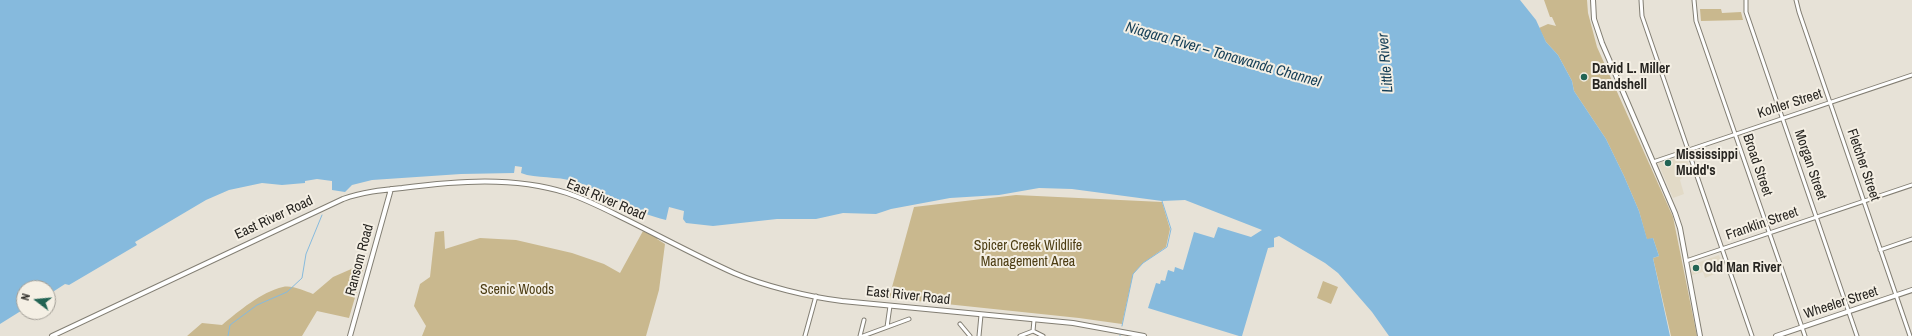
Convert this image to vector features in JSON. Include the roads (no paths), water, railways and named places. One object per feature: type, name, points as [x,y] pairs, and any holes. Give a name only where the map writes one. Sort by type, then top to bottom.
[{"type":"main road","points":[[1593,0],[1595,23],[1602,43],[1675,213],[1686,261],[1700,336]]},
{"type":"main road","name":"East River Road","points":[[52,336],[348,197],[391,189],[456,182],[483,181],[529,185],[561,191],[601,207],[740,275],[816,296],[890,306],[1084,324],[1140,336]]},
{"type":"main road","name":"Ransom Road","points":[[350,336],[391,189]]},
{"type":"main road","name":"Wheeler Street","points":[[1776,336],[1912,290]]},
{"type":"street","points":[[1641,0],[1642,16],[1752,336]]},
{"type":"street","name":"Broad Street","points":[[1694,0],[1696,21],[1805,336]]},
{"type":"street","name":"Morgan Street","points":[[1746,0],[1746,12],[1857,336]]},
{"type":"street","name":"Fletcher Street","points":[[1796,0],[1910,336]]},
{"type":"street","name":"Kohler Street","points":[[1653,162],[1912,76]]},
{"type":"street","name":"Franklin Street","points":[[1686,261],[1912,185]]},
{"type":"street","points":[[1880,250],[1912,239]]},
{"type":"street","points":[[805,336],[816,296]]},
{"type":"street","points":[[887,327],[890,306]]},
{"type":"street","points":[[979,336],[981,315]]},
{"type":"street","points":[[864,320],[861,336],[909,319]]},
{"type":"street","points":[[1033,331],[1034,320]]},
{"type":"street","points":[[960,324],[970,336]]},
{"type":"street","points":[[1020,336],[1033,331]]},
{"type":"street","points":[[1033,331],[1042,336]]},
{"type":"water","points":[[0,0],[1520,0],[1536,20],[1546,42],[1558,55],[1572,81],[1574,91],[1606,139],[1639,211],[1647,239],[1653,238],[1659,256],[1653,258],[1670,336],[1389,336],[1372,312],[1338,273],[1325,263],[1279,236],[1274,238],[1274,247],[1268,248],[1242,336],[1239,336],[1148,308],[1156,283],[1160,284],[1161,280],[1165,281],[1168,270],[1174,272],[1175,267],[1183,270],[1194,232],[1214,238],[1218,227],[1251,237],[1262,230],[1185,200],[1162,201],[1072,189],[1039,188],[999,195],[950,198],[891,209],[876,214],[843,213],[816,219],[777,219],[713,226],[686,223],[683,219],[684,211],[669,207],[666,220],[655,217],[580,183],[527,175],[521,173],[522,167],[515,166],[514,173],[461,174],[372,180],[352,185],[345,192],[332,190],[332,181],[317,179],[305,181],[305,183],[282,185],[262,183],[229,190],[206,200],[135,242],[137,245],[69,285],[65,284],[56,290],[56,280],[16,280],[16,314],[0,324]]},
{"type":"waterway","points":[[1122,326],[1133,274],[1143,263],[1167,247],[1171,229],[1162,201]]},
{"type":"waterway","points":[[228,336],[230,325],[257,305],[287,292],[302,278],[306,254],[322,215]]},
{"type":"place","name":"David L. Miller Bandshell","points":[[1584,77]]},
{"type":"place","name":"Mississippi Mudd's","points":[[1668,163]]},
{"type":"place","name":"Old Man River","points":[[1696,268]]},
{"type":"water label","name":"Niagara River – Tonawanda Channel","points":[[1223,55]]},
{"type":"water label","name":"Little River","points":[[1386,63]]},
{"type":"park label","name":"Spicer Creek Wildlife Management Area","points":[[1028,254]]},
{"type":"park label","name":"Scenic Woods","points":[[517,290]]}]
